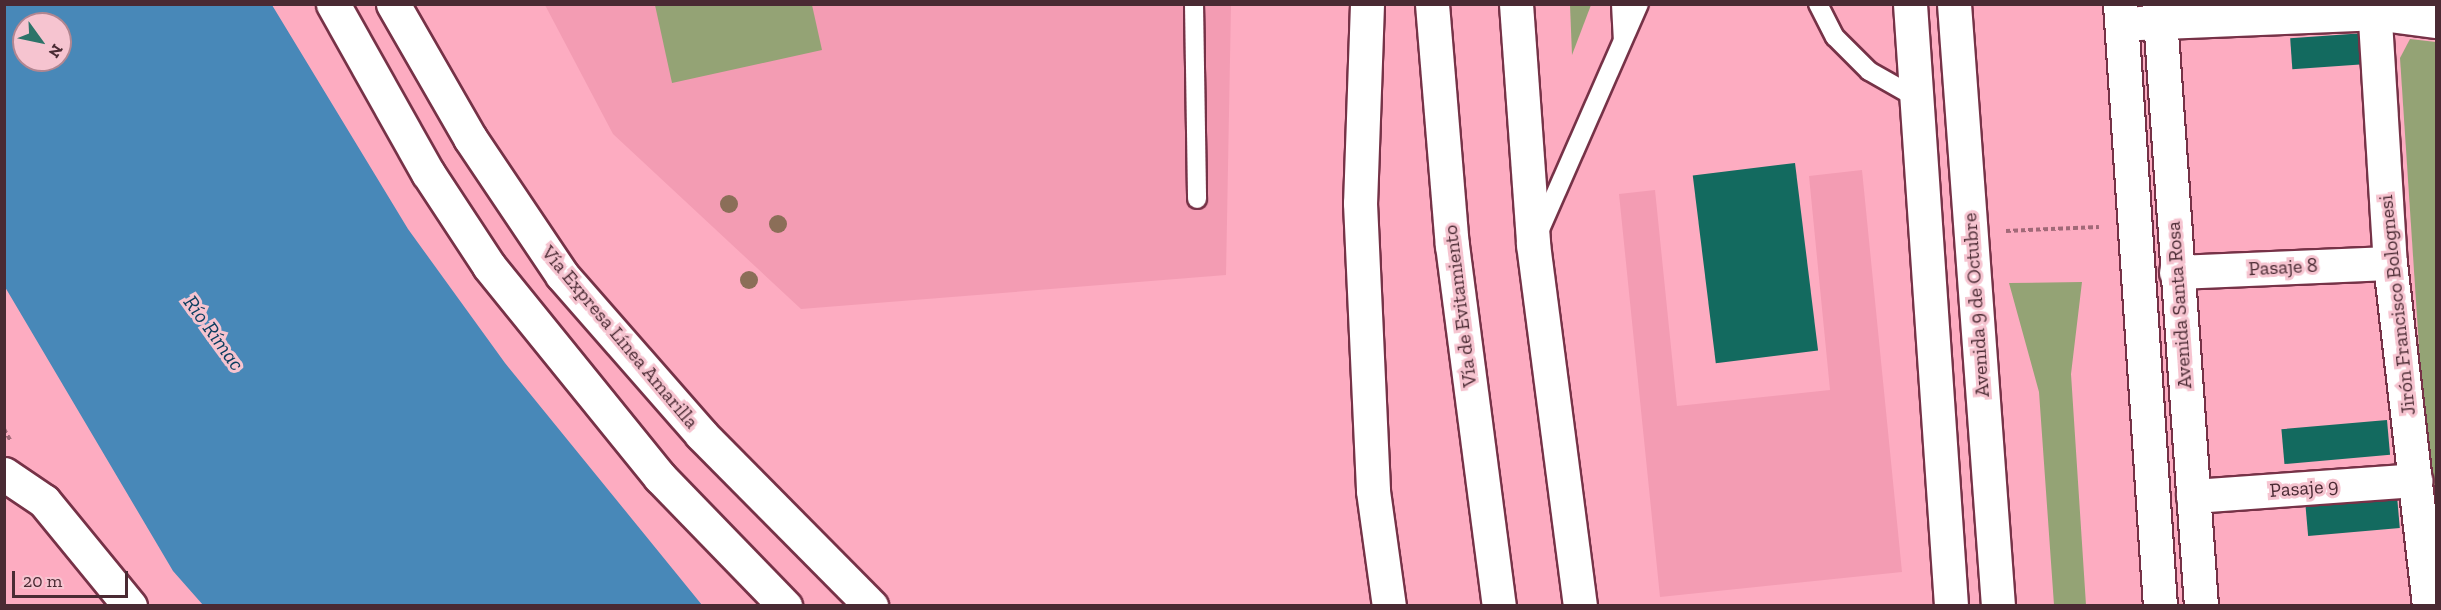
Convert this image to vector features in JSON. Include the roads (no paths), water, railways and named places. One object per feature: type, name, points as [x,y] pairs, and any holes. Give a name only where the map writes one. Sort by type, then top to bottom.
[{"type":"main road","points":[[333,4],[428,173],[489,266],[660,477],[785,606]]},
{"type":"main road","name":"Vía Expresa Línea Amarilla","points":[[393,4],[470,138],[562,275],[701,434],[871,606]]},
{"type":"main road","points":[[1367,4],[1361,227],[1373,491],[1389,606]]},
{"type":"main road","name":"Vía de Evitamiento","points":[[1432,4],[1452,245],[1499,606]]},
{"type":"main road","points":[[1516,4],[1533,244],[1580,606]]},
{"type":"main road","points":[[1910,4],[1950,606]]},
{"type":"main road","name":"Avenida 9 de Octubre","points":[[1954,4],[1998,606]]},
{"type":"main road","points":[[2121,14],[2374,9],[2436,21]]},
{"type":"main road","name":"Jirón Francisco Bolognesi","points":[[2374,9],[2390,262],[2429,606]]},
{"type":"main road","name":"Avenida Santa Rosa","points":[[2121,14],[2160,606]]},
{"type":"main road","name":"Avenida Santa Rosa","points":[[2160,14],[2200,606]]},
{"type":"main road","name":"Pasaje 8","points":[[2176,272],[2390,262]]},
{"type":"main road","points":[[4,474],[44,501],[130,606]]},
{"type":"main road","name":"Pasaje 9","points":[[2193,496],[2415,480]]},
{"type":"lane","points":[[1194,4],[1197,199]]},
{"type":"lane","points":[[1621,4],[1624,42]]},
{"type":"lane","points":[[1533,244],[1639,4]]},
{"type":"lane","points":[[1818,4],[1835,37],[1869,71],[1915,97]]},
{"type":"water","name":"Río Rímac","points":[[4,5],[272,5],[408,229],[505,363],[702,605],[203,605],[173,571],[5,287]]}]
